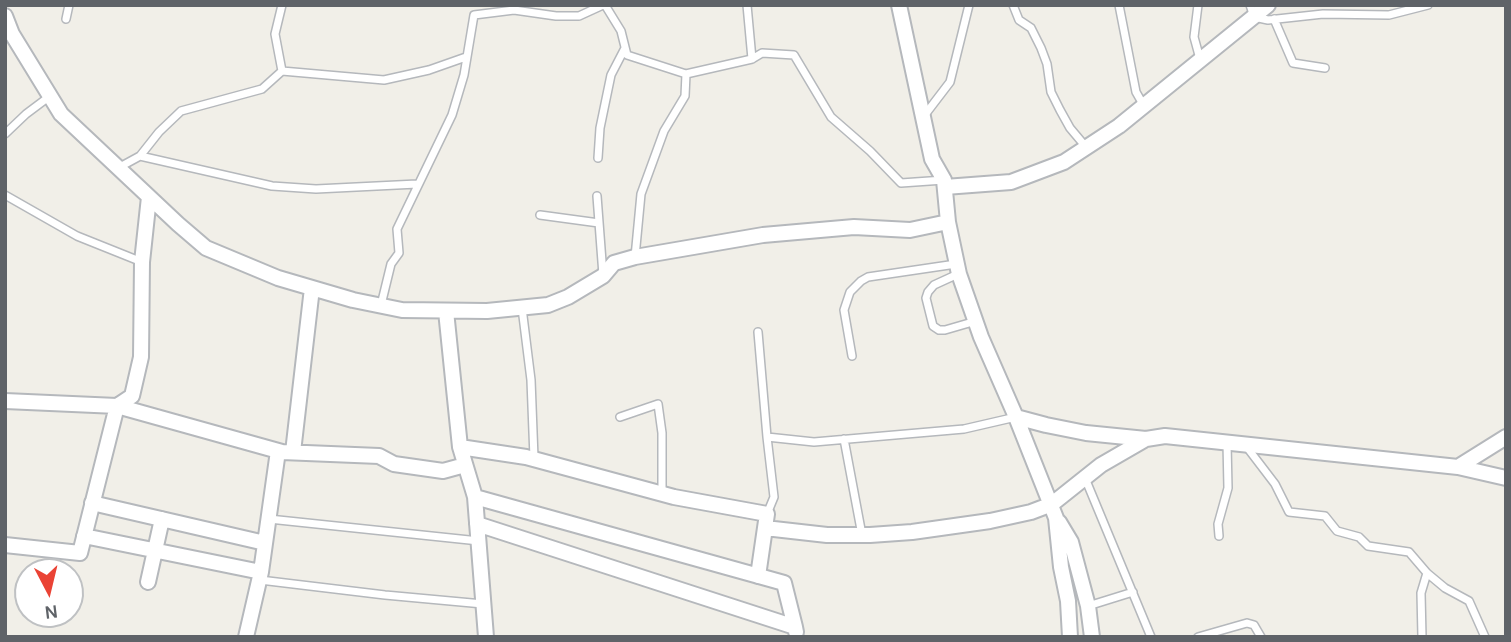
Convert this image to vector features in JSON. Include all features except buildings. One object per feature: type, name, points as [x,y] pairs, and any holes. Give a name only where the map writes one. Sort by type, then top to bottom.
[{"type":"street","points":[[899,5],[932,159],[944,183],[948,222],[958,269],[975,321],[1054,511],[1071,542],[1092,637]]},
{"type":"street","points":[[944,183],[1012,182],[1064,162],[1144,106],[1201,61],[1252,11],[1271,12]]},
{"type":"street","points":[[5,16],[12,34],[61,114],[206,248],[278,278],[381,306],[402,310],[487,311],[548,305],[568,297],[603,276],[614,263],[635,257],[763,235],[854,227],[910,230],[948,222]]},
{"type":"street","points":[[5,545],[80,553],[117,406],[132,396],[141,357],[142,262],[149,197]]},
{"type":"street","points":[[246,637],[269,519],[286,452],[312,288]]},
{"type":"street","points":[[446,310],[460,447],[475,498],[486,637]]},
{"type":"street","points":[[5,401],[117,406],[286,452],[379,456],[394,464],[443,471],[465,465]]},
{"type":"street","points":[[1016,417],[1086,433],[1146,439],[1165,436],[1458,467],[1506,478]]},
{"type":"street","points":[[1458,467],[1506,437]]},
{"type":"street","points":[[460,447],[534,459],[827,535],[862,535],[912,532],[1031,512],[1054,511],[1101,465],[1146,439]]},
{"type":"street","points":[[475,498],[784,583],[796,632]]},
{"type":"street","points":[[92,503],[265,543]]},
{"type":"street","points":[[1054,511],[1070,630]]},
{"type":"street","points":[[148,582],[162,519]]},
{"type":"street","points":[[758,576],[766,521]]},
{"type":"street","points":[[477,524],[796,632]]},
{"type":"street","points":[[84,536],[156,550],[260,576]]},
{"type":"street","points":[[1070,630],[1088,614]]},
{"type":"lane","points":[[66,19],[69,5]]},
{"type":"lane","points":[[282,5],[275,34],[282,71]]},
{"type":"lane","points":[[381,306],[391,264],[399,253],[397,229],[452,115],[474,15],[514,10],[556,16],[579,16],[604,5],[621,31],[627,55],[685,74],[752,59],[762,54],[794,55],[831,117],[901,183],[944,183]]},
{"type":"lane","points":[[612,5],[614,18]]},
{"type":"lane","points":[[747,5],[752,59]]},
{"type":"lane","points":[[923,117],[950,82],[970,5]]},
{"type":"lane","points":[[1013,5],[1019,20],[1031,28],[1041,48],[1047,64],[1051,92],[1060,110],[1086,148]]},
{"type":"lane","points":[[1119,5],[1136,92],[1144,106]]},
{"type":"lane","points":[[1198,5],[1194,37],[1201,61]]},
{"type":"lane","points":[[1325,68],[1293,63],[1271,12],[1389,15],[1428,5]]},
{"type":"lane","points":[[598,158],[600,128],[611,75],[625,47]]},
{"type":"lane","points":[[117,168],[141,156],[159,132],[181,111],[262,89],[282,71],[384,80],[429,70],[466,57]]},
{"type":"lane","points":[[635,257],[641,194],[664,131],[685,96],[685,74]]},
{"type":"lane","points":[[5,134],[50,96]]},
{"type":"lane","points":[[141,156],[272,186],[316,189],[417,184]]},
{"type":"lane","points":[[5,195],[77,236],[142,262]]},
{"type":"lane","points":[[597,196],[603,276]]},
{"type":"lane","points":[[540,215],[599,223]]},
{"type":"lane","points":[[958,269],[928,292],[926,298],[933,326],[945,330],[975,321]]},
{"type":"lane","points":[[852,356],[844,310],[850,292],[861,281],[868,277],[958,269]]},
{"type":"lane","points":[[523,308],[531,380],[534,459]]},
{"type":"lane","points":[[758,332],[774,497],[766,521]]},
{"type":"lane","points":[[620,417],[658,404],[662,433],[662,494]]},
{"type":"lane","points":[[767,437],[814,442],[964,429],[1016,417]]},
{"type":"lane","points":[[844,439],[862,535]]},
{"type":"lane","points":[[1219,536],[1218,524],[1227,488],[1227,443]]},
{"type":"lane","points":[[1246,445],[1275,484],[1289,512],[1325,516],[1337,531],[1359,537],[1368,546],[1409,552],[1427,573],[1469,601],[1486,637]]},
{"type":"lane","points":[[1085,478],[1151,637]]},
{"type":"lane","points":[[269,519],[478,541]]},
{"type":"lane","points":[[1422,637],[1421,593],[1427,573]]},
{"type":"lane","points":[[260,576],[385,595],[484,604]]},
{"type":"lane","points":[[1088,614],[1133,592]]},
{"type":"lane","points":[[1198,637],[1247,623],[1254,625],[1261,637]]}]
